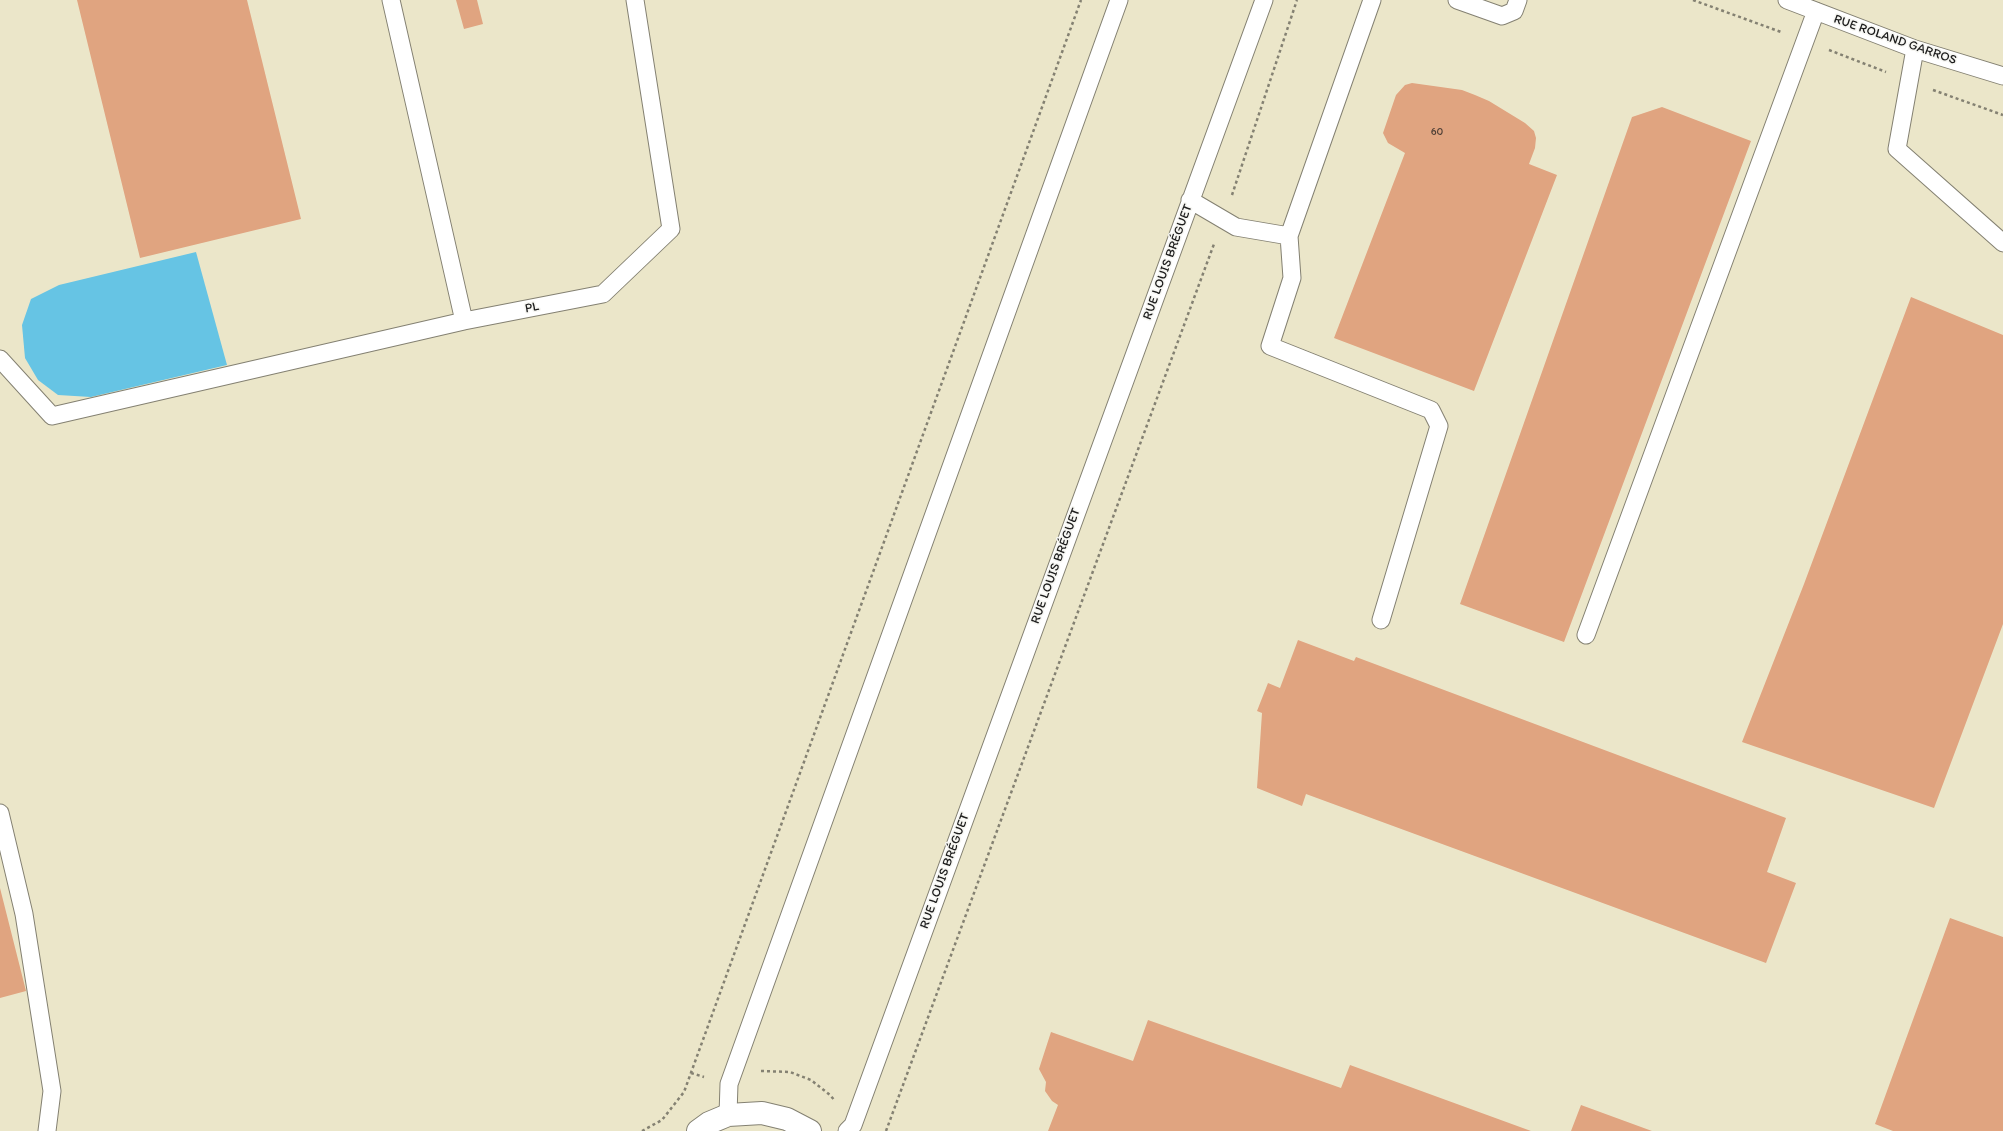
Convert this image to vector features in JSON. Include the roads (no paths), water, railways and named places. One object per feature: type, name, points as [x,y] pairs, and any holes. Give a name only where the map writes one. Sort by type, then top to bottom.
[{"type":"street","points":[[698,1131],[709,1123],[728,1115],[762,1113],[787,1119],[810,1131]]},
{"type":"lane","points":[[0,359],[52,416],[464,321],[392,0]]},
{"type":"lane","name":"PL","points":[[464,321],[603,294],[671,229],[635,0]]},
{"type":"lane","points":[[728,1115],[728,1084],[1118,0]]},
{"type":"lane","name":"RUE LOUIS BRÉGUET","points":[[847,1131],[853,1125],[1264,0]]},
{"type":"lane","points":[[1372,0],[1289,236],[1292,278],[1270,346],[1431,410],[1439,426],[1381,620]]},
{"type":"lane","points":[[1457,0],[1502,16],[1514,11],[1518,0]]},
{"type":"lane","name":"RUE ROLAND GARROS","points":[[1788,0],[1914,49],[2003,76]]},
{"type":"lane","points":[[1586,635],[1816,11]]},
{"type":"lane","points":[[1914,49],[1897,150],[2003,243]]},
{"type":"lane","points":[[1190,200],[1236,227],[1289,236]]},
{"type":"lane","points":[[0,813],[24,914],[52,1091],[47,1131]]},
{"type":"water","points":[[196,252],[227,365],[91,397],[58,395],[38,380],[25,358],[22,325],[31,299],[59,285]]}]
